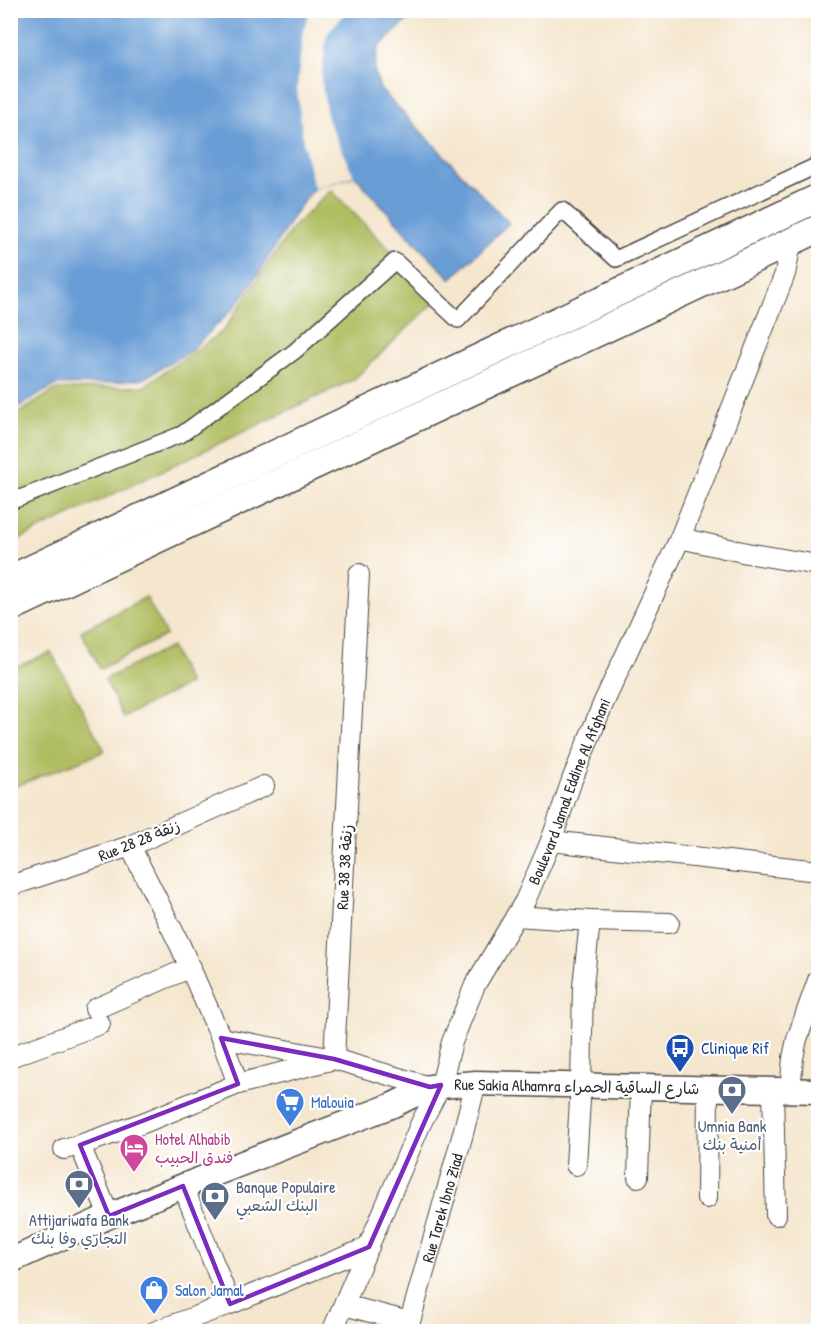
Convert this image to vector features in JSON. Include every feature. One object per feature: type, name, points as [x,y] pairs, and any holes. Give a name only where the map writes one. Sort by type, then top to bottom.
[{"type":"main road","points":[[10,579],[819,198]]},
{"type":"main road","points":[[10,608],[819,230]]},
{"type":"street","points":[[10,502],[182,434],[295,351],[395,261],[459,320],[562,210],[616,259],[819,165]]},
{"type":"street","name":"Boulevard Jamal Eddine Al Afghani","points":[[332,1332],[419,1129],[463,1011],[475,985],[516,916],[551,841],[572,780],[603,704],[680,538],[785,274],[791,243]]},
{"type":"street","points":[[680,538],[747,553],[819,565]]},
{"type":"street","name":"Rue 38 زنقة 38","points":[[334,1059],[359,574]]},
{"type":"street","name":"Rue 28 زنقة 28","points":[[10,886],[130,846],[264,786]]},
{"type":"street","points":[[551,841],[819,872]]},
{"type":"street","points":[[130,846],[190,967],[238,1084]]},
{"type":"street","points":[[516,916],[669,923]]},
{"type":"street","points":[[576,1165],[581,1084],[583,986],[590,921]]},
{"type":"street","points":[[10,1057],[97,1016],[190,967]]},
{"type":"street","points":[[776,1215],[782,1090],[819,980]]},
{"type":"street","points":[[221,1038],[334,1059],[436,1086]]},
{"type":"street","points":[[109,1216],[72,1147],[143,1123],[238,1084],[334,1059]]},
{"type":"street","name":"Rue Sakia Alhamra شارع الساقية الحمراء","points":[[10,1261],[109,1216],[436,1086],[476,1083],[581,1084],[819,1091]]},
{"type":"street","name":"Rue Tarek Ibno Ziad","points":[[408,1327],[476,1083]]},
{"type":"street","points":[[638,1177],[641,1086]]},
{"type":"street","points":[[707,1198],[708,1088]]},
{"type":"street","points":[[183,1186],[230,1304]]},
{"type":"street","points":[[154,1332],[176,1328],[369,1247]]},
{"type":"street","points":[[344,1305],[408,1327]]},
{"type":"highlighted area","points":[[221,1038],[334,1059],[430,1087],[441,1085],[369,1247],[230,1304],[183,1186],[109,1216],[80,1145],[238,1084]]},
{"type":"green space","points":[[331,190],[438,299],[354,379],[11,543],[11,418],[55,390],[144,386],[223,331],[292,228]]},
{"type":"green space","points":[[146,597],[166,635],[100,669],[81,631]]},
{"type":"green space","points":[[171,647],[189,684],[123,717],[105,679]]},
{"type":"green space","points":[[51,652],[105,751],[11,788],[11,669]]},
{"type":"water","points":[[10,11],[417,11],[378,48],[374,69],[380,89],[509,223],[451,279],[355,176],[314,188],[297,210],[260,271],[234,308],[190,351],[143,379],[102,384],[56,385],[11,411]]},
{"type":"pier","points":[[310,11],[347,11],[327,34],[321,79],[328,121],[354,176],[314,188],[303,141],[297,88],[303,30]]},
{"type":"place","name":"Clinique Rif","points":[[680,1074]]},
{"type":"place","name":"Umnia Bank أمنية بنك","points":[[732,1116]]},
{"type":"place","name":"Malouia","points":[[290,1128]]},
{"type":"place","name":"Hotel Alhabib فندق الحبيب","points":[[134,1174]]},
{"type":"place","name":"Attijariwafa Bank التجاري وفا بنك","points":[[79,1210]]},
{"type":"place","name":"Banque Populaire البنك الشعبي","points":[[215,1222]]},
{"type":"place","name":"Salon Jamal","points":[[154,1316]]}]
